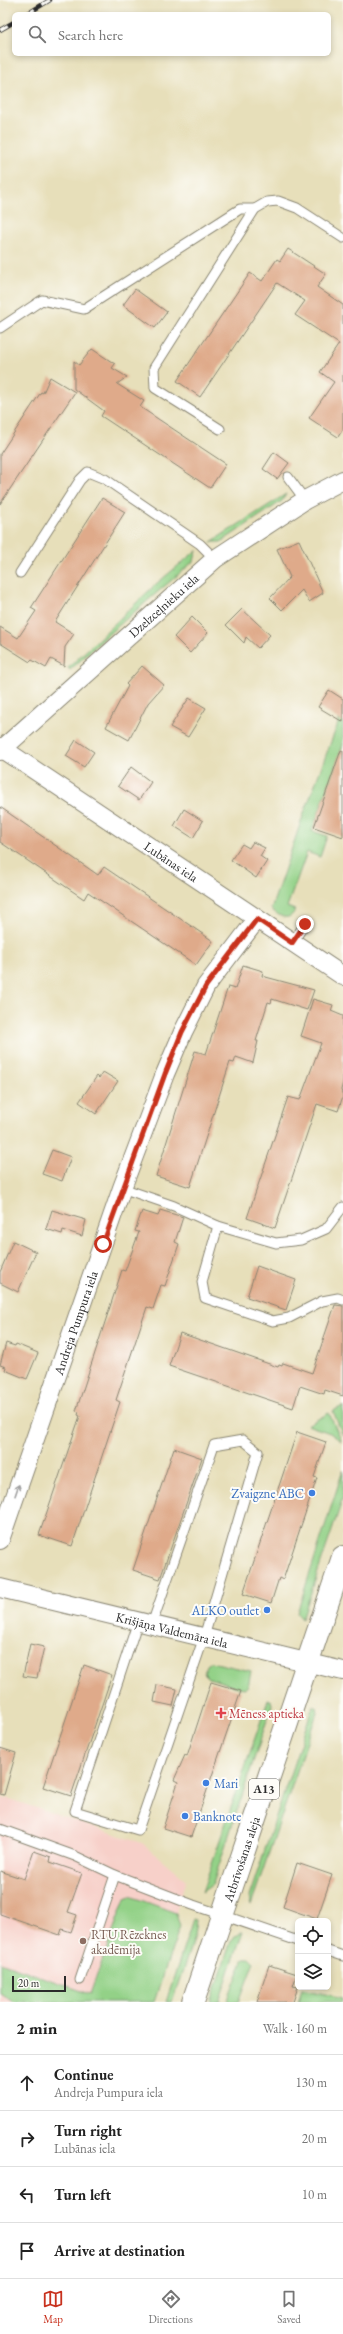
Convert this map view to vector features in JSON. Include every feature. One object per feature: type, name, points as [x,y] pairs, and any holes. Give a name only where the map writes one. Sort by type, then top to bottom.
[{"type":"main road","name":"Atbrīvošanas aleja","points":[[192,2002],[343,1557]]},
{"type":"street","name":"Dzelzceļnieku iela","points":[[1,749],[215,559],[305,500],[343,480]]},
{"type":"street","name":"Lubānas iela","points":[[1,749],[343,976]]},
{"type":"street","name":"Andreja Pumpura iela","points":[[0,1540],[122,1188],[182,1032],[206,986],[257,919]]},
{"type":"street","name":"Krišjāņa Valdemāra iela","points":[[0,1588],[343,1671]]},
{"type":"lane","points":[[0,328],[42,300],[84,309],[240,209],[254,209],[267,202],[278,201],[297,208],[343,238]]},
{"type":"lane","points":[[220,429],[155,388],[154,368],[254,209]]},
{"type":"lane","points":[[20,573],[80,480],[88,472],[105,479],[194,540],[215,559]]},
{"type":"lane","points":[[288,477],[305,500]]},
{"type":"lane","points":[[292,943],[305,924]]},
{"type":"lane","points":[[122,1188],[174,1206],[218,1226],[276,1243],[301,1240],[326,1229],[343,1207]]},
{"type":"lane","points":[[218,1226],[202,1282],[205,1298],[273,1321],[289,1318],[322,1301],[338,1298],[343,1300]]},
{"type":"lane","points":[[243,1440],[258,1452],[204,1637],[138,1830],[75,1811],[145,1623],[214,1445],[243,1440]]},
{"type":"lane","points":[[0,1829],[75,1856],[115,1875],[222,1915],[295,1939]]},
{"type":"lane","points":[[80,1980],[115,1875]]},
{"type":"lane","points":[[331,1951],[343,1956]]},
{"type":"shaded area","name":"RTU Rēzeknes akadēmija","points":[[0,1796],[142,1843],[186,1880],[148,2002],[0,2002]]},
{"type":"green space","points":[[286,494],[282,501],[221,542],[211,542]]},
{"type":"green space","points":[[197,550],[194,561],[111,632],[70,670],[68,668],[156,584]]},
{"type":"green space","points":[[343,710],[343,745],[312,831],[327,836],[320,857],[307,852],[287,907],[295,910],[290,916],[284,917],[271,909],[303,816]]},
{"type":"green space","points":[[343,1406],[343,1436],[333,1411]]},
{"type":"green space","points":[[329,1413],[341,1441],[330,1433],[307,1425]]},
{"type":"green space","points":[[343,1470],[343,1498],[302,1619],[297,1613]]},
{"type":"green space","points":[[211,1662],[251,1671],[248,1687],[244,1689],[209,1678],[204,1673],[207,1665]]},
{"type":"green space","points":[[268,1700],[271,1700],[272,1705],[213,1884],[202,1892]]},
{"type":"green space","points":[[313,1706],[316,1707],[317,1713],[251,1905],[249,1897]]},
{"type":"green space","points":[[130,1896],[176,1913],[180,1926],[154,2002],[13,2002],[0,1993],[0,1962],[90,1994],[125,1898]]},
{"type":"green space","points":[[193,1919],[196,1920],[194,1937],[172,2002],[166,2002]]},
{"type":"green space","points":[[243,1931],[219,2002],[211,2002],[231,1941],[236,1935]]},
{"type":"green space","points":[[244,1958],[250,1958],[254,1962],[239,2002],[227,2002]]},
{"type":"green space","points":[[302,1990],[343,1998],[343,2002],[298,2002]]},
{"type":"building","points":[[288,249],[326,274],[317,287],[343,305],[343,429],[338,437],[309,418],[334,382],[320,372],[339,344],[295,315],[305,301],[277,283],[200,397],[177,381],[250,273],[262,281],[277,259],[280,261]]},
{"type":"building","points":[[135,289],[167,312],[155,328],[123,305]]},
{"type":"building","points":[[92,349],[115,364],[112,368],[127,377],[117,384],[144,401],[140,407],[226,464],[210,488],[101,416],[104,411],[74,389],[74,361],[79,365]]},
{"type":"building","points":[[50,377],[75,392],[0,504],[0,454],[41,392],[43,393]]},
{"type":"building","points":[[274,452],[289,463],[277,479],[263,469]]},
{"type":"building","points":[[102,498],[125,512],[55,622],[74,634],[65,647],[64,666],[51,659],[46,668],[32,660],[30,662],[0,643],[0,627],[18,638],[36,611],[31,608]]},
{"type":"building","points":[[299,540],[323,593],[309,602],[302,590],[282,610],[270,598],[290,577],[277,549]]},
{"type":"building","points":[[242,609],[270,635],[258,648],[246,637],[244,643],[226,625]]},
{"type":"building","points":[[192,617],[208,633],[190,653],[174,637]]},
{"type":"building","points":[[142,666],[164,685],[148,703],[129,740],[106,727],[128,686],[126,684]]},
{"type":"building","points":[[329,690],[343,699],[343,722],[318,707]]},
{"type":"building","points":[[189,698],[206,708],[188,737],[170,727]]},
{"type":"building","points":[[76,740],[94,752],[84,767],[66,756]]},
{"type":"building","points":[[341,750],[343,751],[343,837],[314,827]]},
{"type":"building","points":[[131,767],[151,782],[139,800],[118,786]]},
{"type":"building","points":[[0,807],[98,875],[104,867],[213,941],[196,965],[88,892],[84,899],[0,842]]},
{"type":"building","points":[[184,809],[203,821],[193,838],[174,826]]},
{"type":"building","points":[[253,842],[265,848],[260,856],[267,861],[256,878],[231,860],[242,844],[249,848]]},
{"type":"building","points":[[243,965],[263,971],[262,976],[314,990],[307,1010],[272,999],[271,1003],[268,1002],[256,1041],[258,1041],[253,1063],[236,1057],[234,1063],[230,1062],[190,1187],[156,1176],[195,1051],[206,1054],[228,987],[235,989]]},
{"type":"building","points":[[313,999],[333,1005],[331,1011],[343,1016],[343,1082],[341,1090],[343,1096],[338,1111],[317,1104],[275,1228],[247,1218],[288,1097],[300,1100],[321,1043],[301,1036]]},
{"type":"building","points":[[103,1072],[118,1081],[96,1114],[79,1102],[97,1076],[99,1078]]},
{"type":"building","points":[[52,1150],[71,1157],[62,1181],[42,1174]]},
{"type":"building","points":[[52,1210],[86,1220],[82,1236],[63,1230],[62,1234],[46,1229]]},
{"type":"building","points":[[160,1210],[183,1217],[175,1242],[179,1244],[165,1286],[161,1285],[153,1309],[147,1307],[116,1400],[120,1402],[72,1546],[39,1535],[80,1416],[78,1415],[79,1412],[76,1411],[122,1270],[125,1271],[139,1232],[135,1231],[142,1211],[158,1216]]},
{"type":"building","points":[[13,1241],[36,1252],[18,1292],[0,1283],[0,1272]]},
{"type":"building","points":[[257,1266],[296,1280],[286,1310],[247,1297]]},
{"type":"building","points":[[335,1305],[343,1306],[343,1396],[325,1390],[324,1394],[300,1386],[293,1408],[169,1366],[180,1333],[278,1367],[279,1365],[282,1366],[283,1363],[312,1373]]},
{"type":"building","points":[[6,1343],[15,1346],[16,1344],[38,1353],[27,1379],[5,1370],[6,1367],[0,1365]]},
{"type":"building","points":[[297,1432],[326,1442],[314,1477],[317,1478],[283,1580],[279,1578],[271,1603],[243,1594]]},
{"type":"building","points":[[174,1448],[202,1458],[160,1579],[133,1570]]},
{"type":"building","points":[[30,1644],[44,1647],[37,1678],[23,1676]]},
{"type":"building","points":[[84,1665],[112,1675],[71,1796],[43,1787]]},
{"type":"building","points":[[211,1682],[241,1691],[191,1837],[163,1828],[178,1782],[174,1780],[185,1755],[187,1756]]},
{"type":"building","points":[[157,1685],[177,1689],[173,1706],[154,1702]]},
{"type":"building","points":[[0,1748],[16,1753],[4,1795],[0,1794]]},
{"type":"building","points":[[34,1851],[51,1857],[50,1862],[82,1873],[68,1912],[77,1915],[71,1932],[62,1929],[60,1935],[0,1914],[0,1871],[24,1879]]},
{"type":"building","points":[[297,1863],[332,1875],[317,1918],[283,1907]]},
{"type":"building","points":[[269,1965],[295,1973],[293,1986],[295,1986],[295,1990],[297,1990],[293,2002],[257,2002]]},
{"type":"railway","points":[[30,12],[50,0]]},
{"type":"railway","points":[[0,30],[12,23]]},
{"type":"place","name":"Zvaigzne ABC","points":[[312,1493]]},
{"type":"place","name":"ALKO outlet","points":[[267,1610]]},
{"type":"place","name":"Mēness aptieka","points":[[221,1713]]},
{"type":"place","name":"Mari","points":[[206,1783]]},
{"type":"place","name":"Banknote","points":[[185,1816]]},
{"type":"place","name":"RTU Rēzeknes akadēmija","points":[[83,1941]]},
{"type":"route","points":[[103,1244],[122,1188],[165,1074],[182,1032],[206,986],[257,919],[292,943],[305,924]]}]
